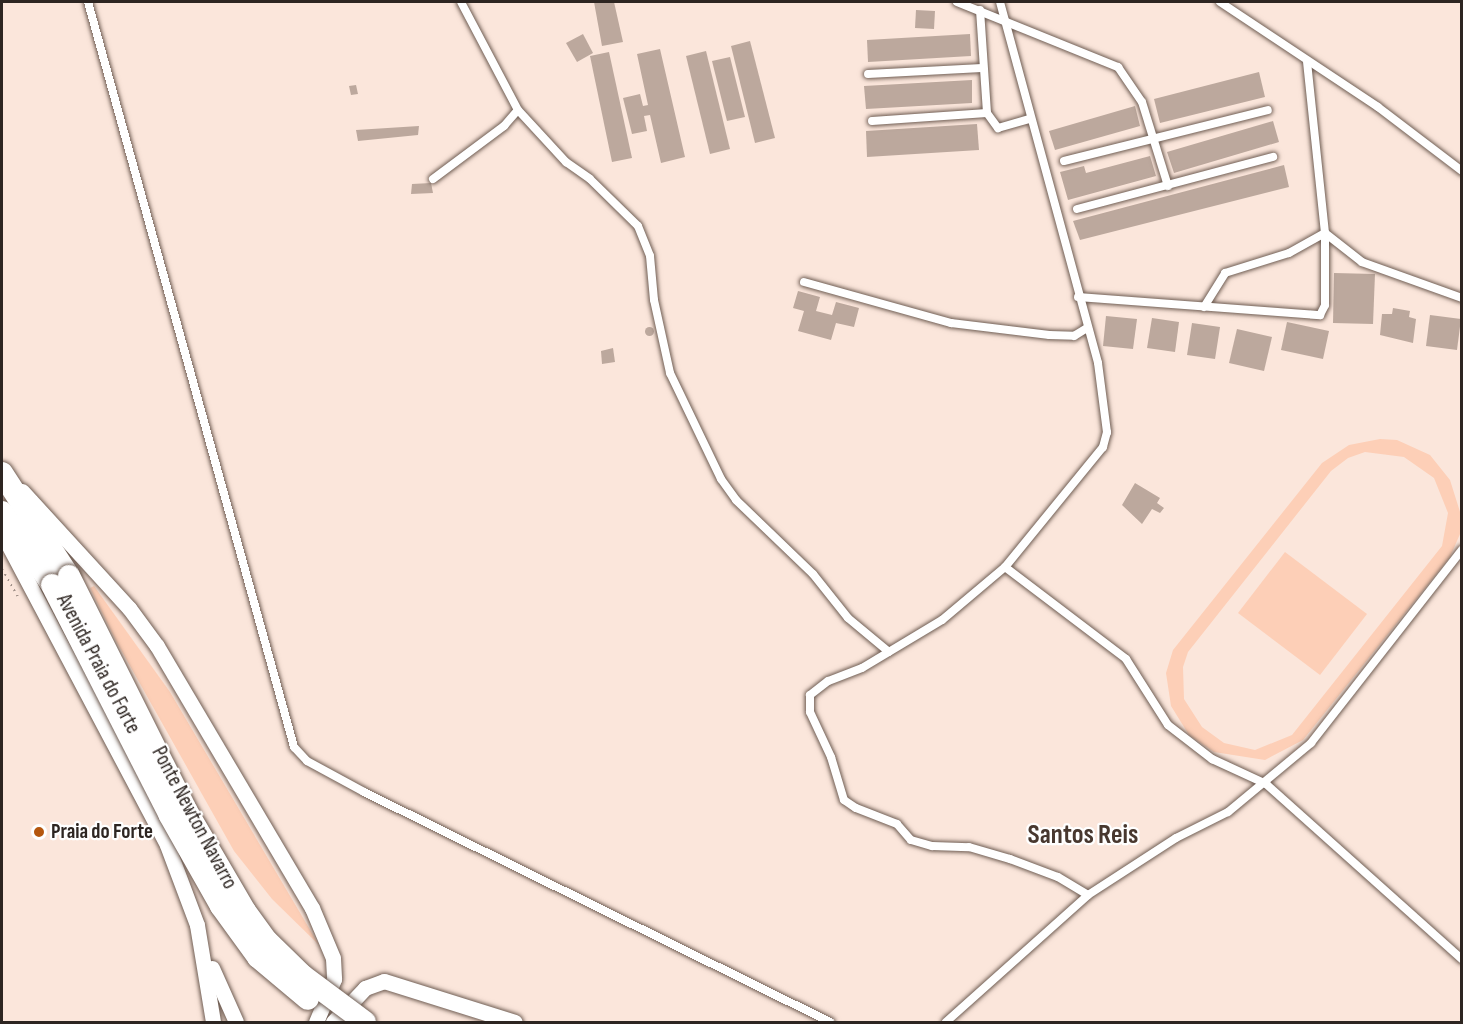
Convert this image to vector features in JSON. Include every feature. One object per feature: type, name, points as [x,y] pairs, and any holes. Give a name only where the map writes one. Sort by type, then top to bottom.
[{"type":"main road","points":[[2,472],[61,581]]},
{"type":"main road","points":[[2,512],[61,581]]},
{"type":"main road","name":"Ponte Newton Navarro","points":[[61,581],[169,814],[221,906],[258,957],[341,1023]]},
{"type":"main road","name":"Ponte Newton Navarro","points":[[61,581],[186,810],[240,903],[267,941],[303,976],[365,1023]]},
{"type":"street","points":[[2,472],[75,547],[157,646],[297,881],[326,934],[333,958],[334,979],[316,1023]]},
{"type":"street","name":"Avenida Praia do Forte","points":[[2,533],[150,807],[197,925],[213,1023]]},
{"type":"street","points":[[197,925],[221,996],[236,1023]]},
{"type":"street","points":[[333,1023],[365,988],[384,981],[515,1023]]},
{"type":"lane","points":[[88,2],[294,747],[307,761],[364,792],[830,1023]]},
{"type":"lane","points":[[461,2],[518,110],[566,162],[590,179],[638,226],[650,256],[654,300],[670,374],[721,479],[736,500],[813,574],[848,618],[889,652]]},
{"type":"lane","points":[[957,2],[1006,19],[1118,68],[1142,102],[1168,186]]},
{"type":"lane","points":[[1000,2],[1029,119],[1087,328],[1105,412],[1103,447],[1005,567],[942,620],[889,652],[828,681],[810,695],[810,712],[831,757],[844,800],[897,824],[910,840],[932,846],[969,847],[1010,859],[1058,877],[1088,895]]},
{"type":"lane","points":[[1220,2],[1307,62],[1378,107],[1461,171]]},
{"type":"lane","points":[[980,10],[982,68],[987,113],[998,128],[1029,119]]},
{"type":"lane","points":[[1078,297],[1320,315],[1325,305],[1325,233],[1307,62]]},
{"type":"lane","points":[[868,75],[982,68]]},
{"type":"lane","points":[[433,179],[504,126],[518,110]]},
{"type":"lane","points":[[1064,160],[1268,110]]},
{"type":"lane","points":[[872,121],[987,113]]},
{"type":"lane","points":[[1077,209],[1273,157]]},
{"type":"lane","points":[[1325,233],[1362,262],[1461,298]]},
{"type":"lane","points":[[1204,307],[1226,273],[1289,253],[1325,233]]},
{"type":"lane","points":[[804,282],[951,322],[1049,335],[1074,336],[1087,328]]},
{"type":"lane","points":[[946,1023],[1088,895],[1176,838],[1228,812],[1266,784],[1311,743],[1461,550]]},
{"type":"lane","points":[[1005,567],[1126,659],[1168,725],[1212,759],[1266,784],[1461,959]]},
{"type":"path","points":[[2,569],[25,609]]},
{"type":"shaded area","points":[[1380,439],[1397,440],[1430,455],[1450,480],[1461,515],[1460,534],[1450,557],[1303,740],[1265,760],[1214,752],[1189,735],[1171,706],[1166,673],[1173,650],[1322,463],[1349,445]],"holes":[[[1365,452],[1404,457],[1434,478],[1448,513],[1442,546],[1292,735],[1255,750],[1224,743],[1202,727],[1184,699],[1183,667],[1188,652],[1331,471],[1348,458]]]},
{"type":"shaded area","points":[[1285,552],[1367,614],[1320,675],[1238,613]]},
{"type":"shaded area","points":[[94,586],[170,692],[319,945],[272,899],[234,851],[116,641],[90,588]]},
{"type":"building","points":[[594,2],[614,2],[623,42],[602,46]]},
{"type":"building","points":[[916,10],[935,11],[934,29],[915,28]]},
{"type":"building","points":[[583,34],[593,53],[577,62],[566,43]]},
{"type":"building","points":[[970,34],[971,56],[868,62],[867,40]]},
{"type":"building","points":[[750,41],[775,138],[755,143],[731,46]]},
{"type":"building","points":[[660,49],[685,157],[661,163],[650,115],[644,116],[647,131],[632,134],[623,98],[640,94],[643,106],[648,105],[637,54]]},
{"type":"building","points":[[706,51],[730,149],[710,154],[686,56]]},
{"type":"building","points":[[609,52],[632,158],[612,162],[590,56]]},
{"type":"building","points":[[730,57],[745,117],[727,121],[712,61]]},
{"type":"building","points":[[1259,72],[1265,97],[1160,123],[1154,99]]},
{"type":"building","points":[[972,80],[972,103],[866,109],[864,86]]},
{"type":"building","points":[[356,85],[358,94],[351,95],[349,86]]},
{"type":"building","points":[[1135,106],[1140,126],[1055,150],[1049,131]]},
{"type":"building","points":[[1273,121],[1279,142],[1174,173],[1167,152]]},
{"type":"building","points":[[977,124],[979,150],[867,157],[866,131]]},
{"type":"building","points":[[419,126],[418,135],[358,141],[356,130]]},
{"type":"building","points":[[1150,156],[1156,176],[1068,200],[1060,172],[1084,166],[1086,173]]},
{"type":"building","points":[[1284,165],[1289,187],[1080,240],[1073,221]]},
{"type":"building","points":[[431,183],[433,193],[411,194],[412,184]]},
{"type":"building","points":[[1334,273],[1375,274],[1373,324],[1333,323]]},
{"type":"building","points":[[798,291],[820,297],[816,311],[832,315],[836,302],[859,308],[854,327],[836,323],[831,340],[798,331],[804,311],[793,308]]},
{"type":"building","points":[[1393,308],[1410,311],[1409,317],[1416,319],[1413,343],[1380,335],[1382,314],[1392,314]]},
{"type":"building","points":[[1430,315],[1461,319],[1457,350],[1426,346]]},
{"type":"building","points":[[1106,316],[1137,319],[1133,349],[1103,346]]},
{"type":"building","points":[[1152,318],[1179,322],[1175,352],[1147,348]]},
{"type":"building","points":[[1287,322],[1329,331],[1323,359],[1281,350]]},
{"type":"building","points":[[1192,323],[1220,327],[1215,359],[1187,355]]},
{"type":"building","points":[[649,327],[653,331],[649,335],[645,331]]},
{"type":"building","points":[[1237,329],[1272,337],[1264,371],[1229,363]]},
{"type":"building","points":[[613,348],[615,362],[602,364],[601,351]]},
{"type":"building","points":[[1135,483],[1160,498],[1157,503],[1164,508],[1160,513],[1152,509],[1142,524],[1122,505]]},
{"type":"place","name":"Praia do Forte","points":[[39,832]]},
{"type":"district","name":"Santos Reis","points":[[1083,836]]}]
